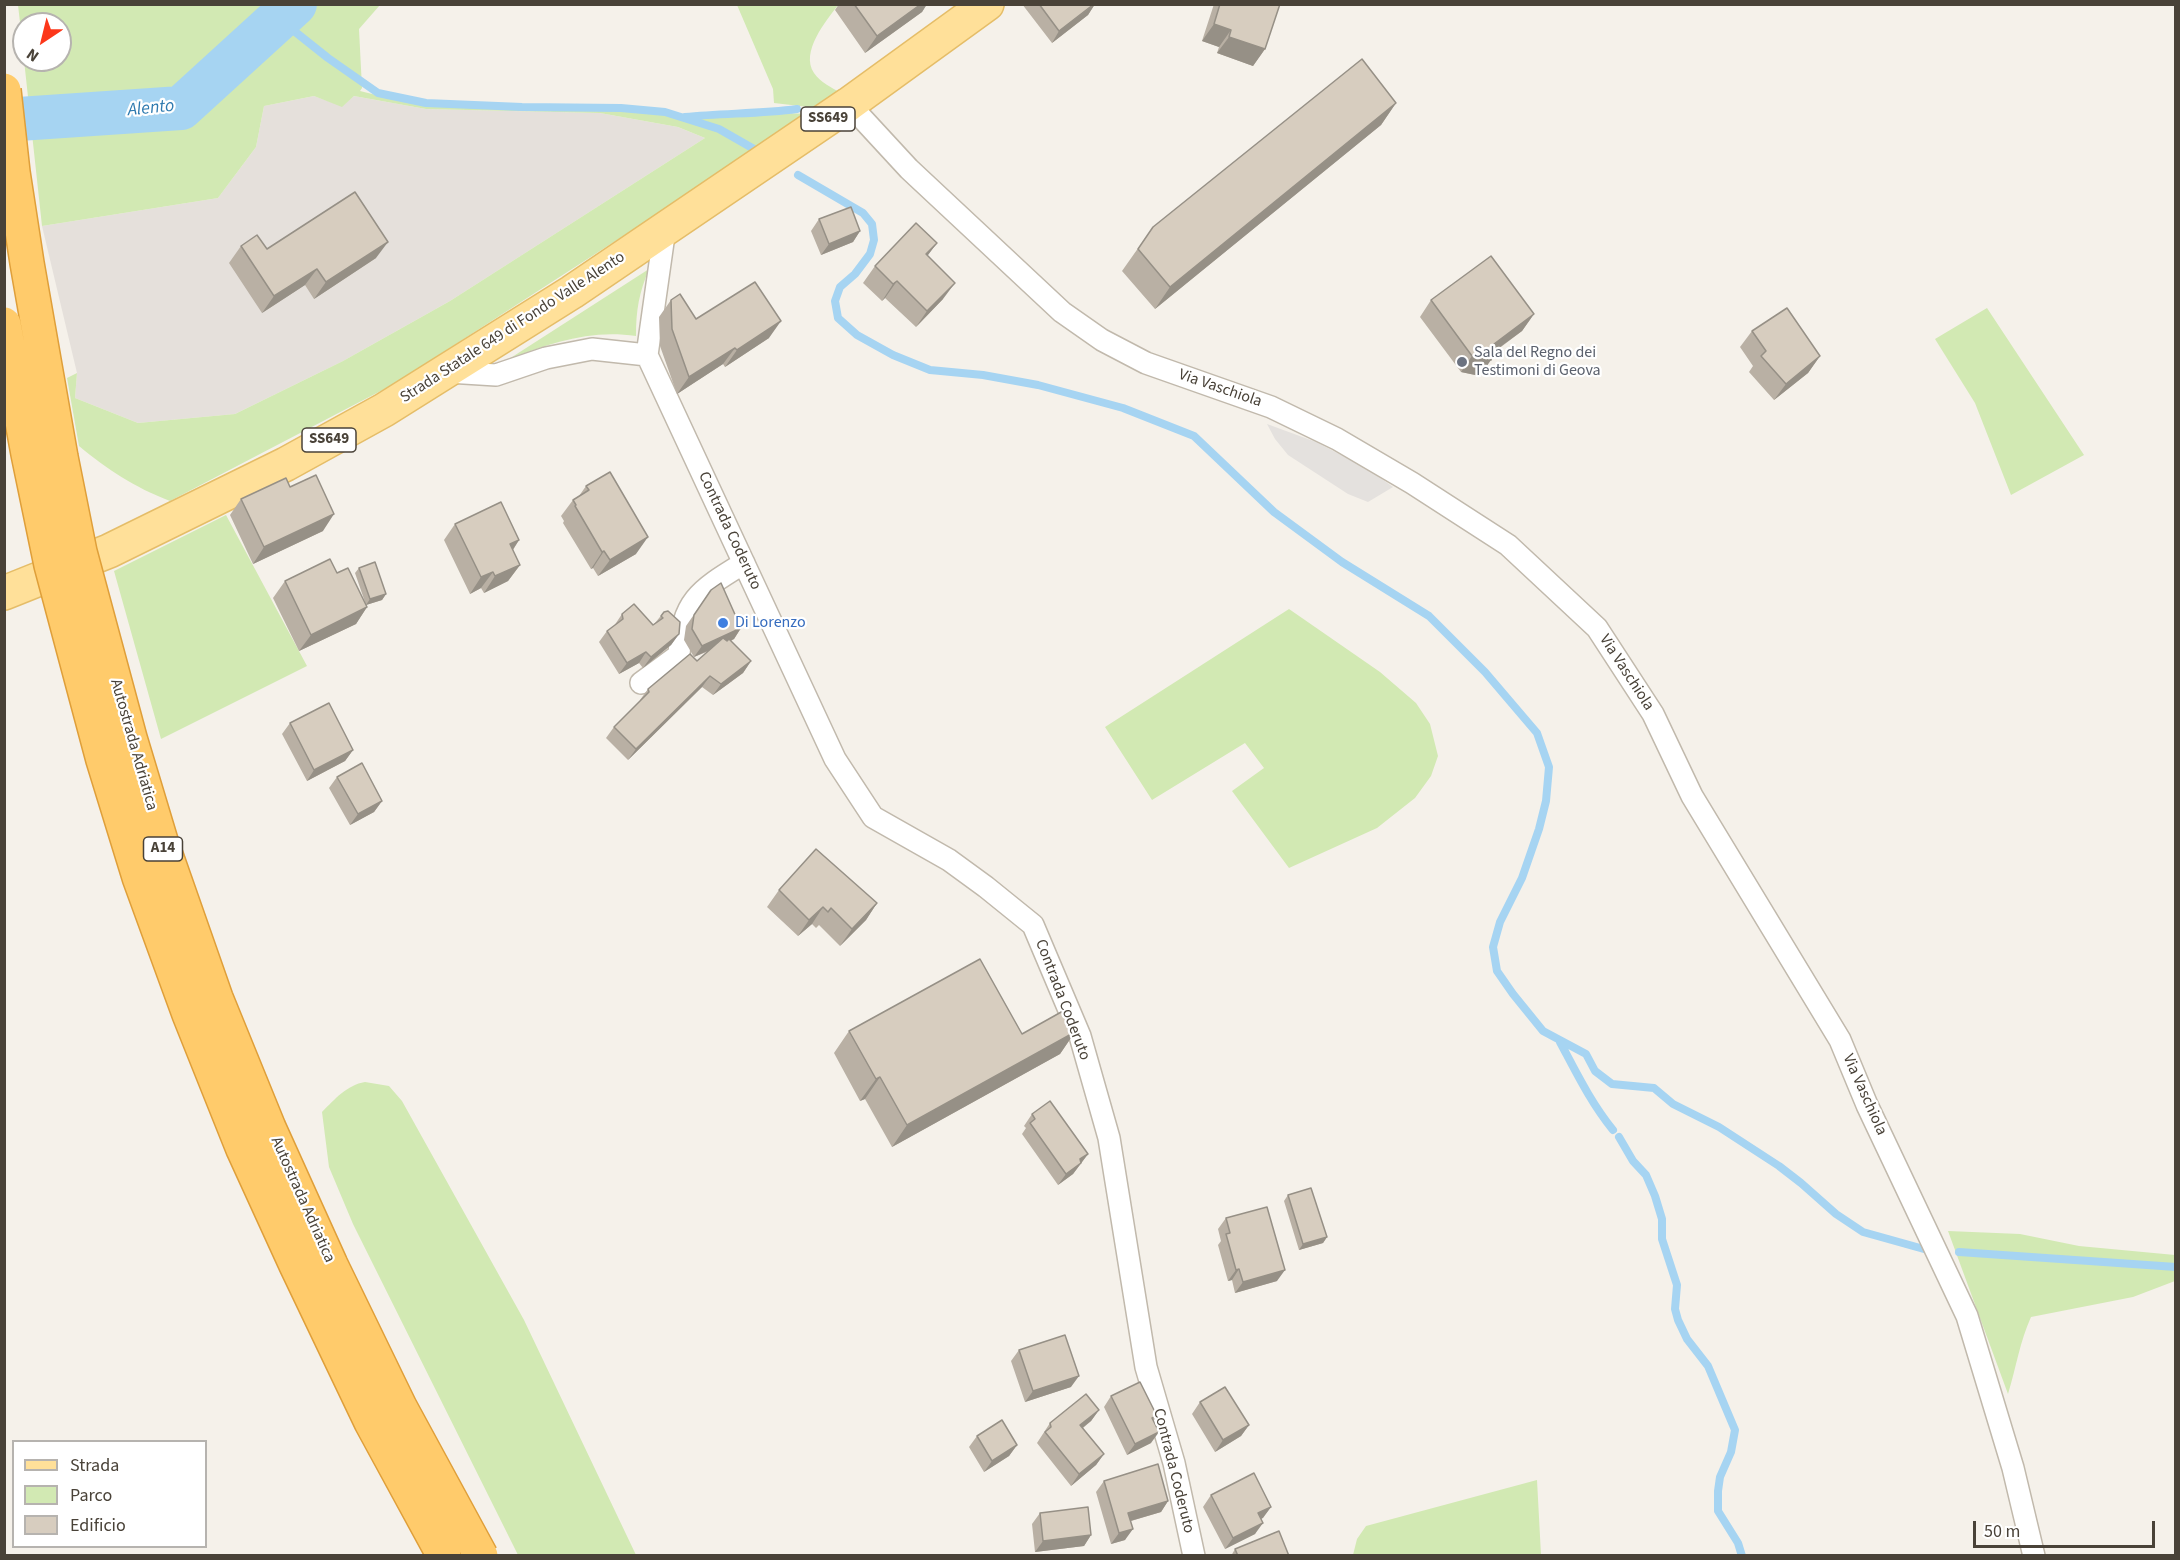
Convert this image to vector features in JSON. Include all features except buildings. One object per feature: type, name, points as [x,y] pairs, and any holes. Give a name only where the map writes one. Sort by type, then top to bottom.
[{"type":"highway","name":"Autostrada Adriatica","points":[[4,90],[27,263],[80,552],[130,738],[161,841],[216,998],[269,1128],[331,1265],[400,1407],[481,1556]]},
{"type":"highway","name":"Autostrada Adriatica","points":[[4,324],[51,565],[103,760],[139,877],[189,1014],[262,1191],[371,1422],[444,1556]]},
{"type":"main road","name":"Strada Statale 649 di Fondo Valle Alento","points":[[4,593],[109,551],[208,503],[374,416],[572,292],[849,104],[987,4]]},
{"type":"street","name":"Via Vaschiola","points":[[849,104],[909,169],[1062,312],[1102,340],[1146,363],[1271,407],[1337,439],[1412,483],[1508,545],[1597,628],[1653,714],[1692,795],[1840,1040],[1868,1106],[1967,1316],[2013,1468],[2034,1556]]},
{"type":"street","points":[[447,372],[496,375],[546,358],[592,349],[647,355],[665,228]]},
{"type":"street","name":"Contrada Coderuto","points":[[647,355],[835,759],[873,817],[949,860],[1033,925],[1080,1036],[1110,1138],[1146,1366],[1174,1463],[1194,1556]]},
{"type":"street","points":[[641,683],[679,655],[680,631],[685,616],[699,594],[744,563]]},
{"type":"shaded area","points":[[314,96],[342,106],[354,96],[426,109],[600,113],[678,127],[705,138],[450,301],[343,361],[235,414],[138,423],[75,398],[77,373],[42,226],[218,198],[256,147],[264,106]]},
{"type":"shaded area","points":[[1267,424],[1316,442],[1368,469],[1393,487],[1368,502],[1348,494],[1288,455]]},
{"type":"green space","points":[[18,5],[380,5],[359,29],[362,88],[360,91],[439,104],[654,112],[689,120],[753,152],[394,384],[170,501],[122,477],[79,446],[67,378],[77,373],[75,398],[138,423],[235,414],[343,361],[450,301],[705,138],[678,127],[600,113],[426,109],[354,96],[342,107],[314,96],[264,106],[256,147],[218,198],[42,226],[25,72],[72,72],[72,12],[19,12]]},
{"type":"green space","points":[[737,5],[838,5],[816,37],[810,56],[814,73],[841,93],[817,108],[774,103],[773,89]]},
{"type":"green space","points":[[810,114],[758,149],[723,130],[686,117]]},
{"type":"green space","points":[[649,269],[639,302],[636,336],[603,334],[587,336],[555,343],[509,359]]},
{"type":"green space","points":[[1987,308],[2084,455],[2011,495],[1975,403],[1935,339]]},
{"type":"green space","points":[[226,515],[307,666],[161,739],[114,571]]},
{"type":"green space","points":[[1289,609],[1380,672],[1416,703],[1430,724],[1438,756],[1431,776],[1415,798],[1377,828],[1289,868],[1232,791],[1264,768],[1245,743],[1152,800],[1105,727]]},
{"type":"green space","points":[[365,1082],[389,1086],[402,1101],[524,1320],[636,1555],[518,1555],[353,1224],[329,1167],[322,1112],[347,1089]]},
{"type":"green space","points":[[1948,1231],[2020,1234],[2079,1246],[2175,1255],[2175,1281],[2133,1297],[2031,1317],[2008,1394]]},
{"type":"green space","points":[[1537,1480],[1541,1555],[1353,1555],[1357,1539],[1366,1526]]},
{"type":"waterway","name":"Alento","points":[[4,120],[181,108],[295,4]]},
{"type":"waterway","points":[[279,19],[328,58],[378,93],[426,103],[621,108],[665,112],[719,129],[754,149]]},
{"type":"waterway","points":[[685,117],[797,109]]},
{"type":"waterway","points":[[798,175],[863,213],[872,224],[874,240],[870,254],[855,274],[840,287],[835,301],[838,318],[857,335],[893,355],[930,370],[983,375],[1038,385],[1123,408],[1194,436],[1274,512],[1342,562],[1429,616],[1485,672],[1537,733],[1549,767],[1546,801],[1539,829],[1522,878],[1500,922],[1493,947],[1497,971],[1513,994],[1543,1031],[1586,1054],[1595,1071],[1612,1084],[1654,1088],[1673,1104],[1719,1127],[1779,1166],[1836,1214],[1863,1232],[1931,1251]]},
{"type":"waterway","points":[[1560,1042],[1591,1098],[1613,1130]]},
{"type":"waterway","points":[[1619,1137],[1633,1161],[1646,1175],[1655,1196],[1662,1219],[1662,1239],[1677,1285],[1675,1309],[1678,1320],[1687,1339],[1708,1366],[1735,1430],[1731,1452],[1720,1477],[1718,1511],[1738,1543],[1742,1556]]},
{"type":"waterway","points":[[1959,1252],[2176,1267]]},
{"type":"place","name":"Sala del Regno dei Testimoni di Geova","points":[[1462,362]]},
{"type":"place","name":"Di Lorenzo","points":[[723,623]]}]
